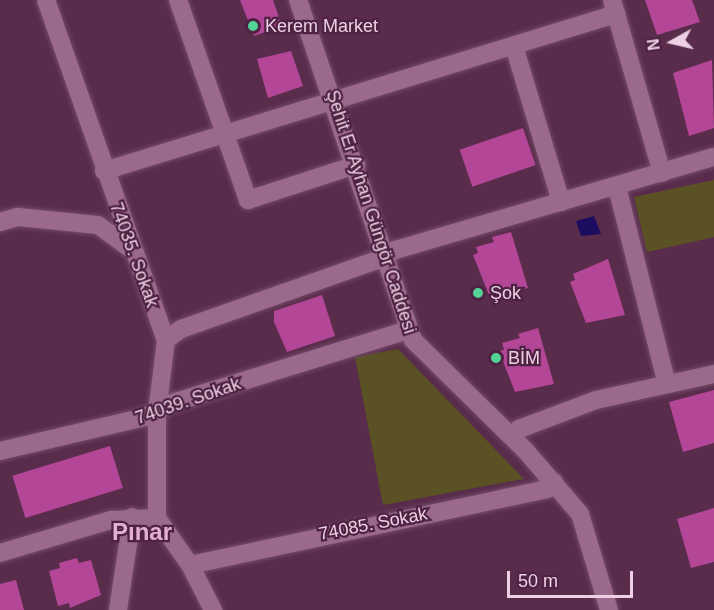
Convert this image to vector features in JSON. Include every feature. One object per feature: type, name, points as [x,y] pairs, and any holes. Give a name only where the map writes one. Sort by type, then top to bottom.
[{"type":"street","name":"74035. Sokak","points":[[46,0],[130,248],[166,340],[157,412],[157,518]]},
{"type":"street","points":[[178,0],[248,200],[356,165]]},
{"type":"street","name":"Şehit Er Ayhan Güngör Caddesi","points":[[298,0],[334,99],[413,340],[511,436],[580,513],[609,610]]},
{"type":"street","points":[[104,171],[226,137],[334,99],[514,46],[614,7],[662,173]]},
{"type":"street","points":[[514,46],[561,202]]},
{"type":"street","points":[[166,340],[181,329],[386,255],[714,158]]},
{"type":"street","points":[[617,187],[667,384]]},
{"type":"street","points":[[0,222],[18,217],[98,225],[130,248]]},
{"type":"street","name":"74039. Sokak","points":[[0,451],[157,412],[169,404],[408,330]]},
{"type":"street","points":[[511,436],[519,429],[597,400],[714,374]]},
{"type":"street","name":"74085. Sokak","points":[[190,564],[547,489],[554,482]]},
{"type":"street","points":[[118,610],[132,517]]},
{"type":"street","points":[[0,553],[132,517],[157,518],[190,564],[213,610]]},
{"type":"shaded area","points":[[714,180],[714,237],[647,252],[634,197]]},
{"type":"shaded area","points":[[594,216],[601,234],[581,236],[576,221]]},
{"type":"shaded area","points":[[398,349],[524,479],[383,505],[355,357]]},
{"type":"building","points":[[240,0],[273,0],[282,26],[254,36]]},
{"type":"building","points":[[645,0],[692,0],[700,22],[657,35]]},
{"type":"building","points":[[291,51],[303,86],[268,98],[257,59]]},
{"type":"building","points":[[712,60],[714,128],[689,136],[673,73]]},
{"type":"building","points":[[523,128],[536,165],[472,187],[460,150]]},
{"type":"building","points":[[511,232],[528,288],[489,295],[473,255],[478,253],[476,247],[494,242],[492,237]]},
{"type":"building","points":[[608,259],[625,315],[586,323],[570,282],[575,280],[573,274]]},
{"type":"building","points":[[322,295],[335,336],[287,352],[274,322],[274,311]]},
{"type":"building","points":[[538,328],[554,384],[515,392],[499,351],[504,350],[502,343],[520,338],[518,334]]},
{"type":"building","points":[[714,390],[714,443],[683,452],[669,402]]},
{"type":"building","points":[[110,446],[123,488],[25,518],[12,476]]},
{"type":"building","points":[[714,508],[714,562],[691,568],[677,519]]},
{"type":"building","points":[[77,558],[79,563],[91,560],[101,595],[70,608],[69,603],[58,606],[49,571],[60,568],[59,563]]},
{"type":"building","points":[[16,580],[24,610],[0,610],[0,584]]},
{"type":"place","name":"Kerem Market","points":[[253,26]]},
{"type":"place","name":"Şok","points":[[478,293]]},
{"type":"place","name":"BİM","points":[[496,358]]},
{"type":"district","name":"Pınar","points":[[142,532]]}]
